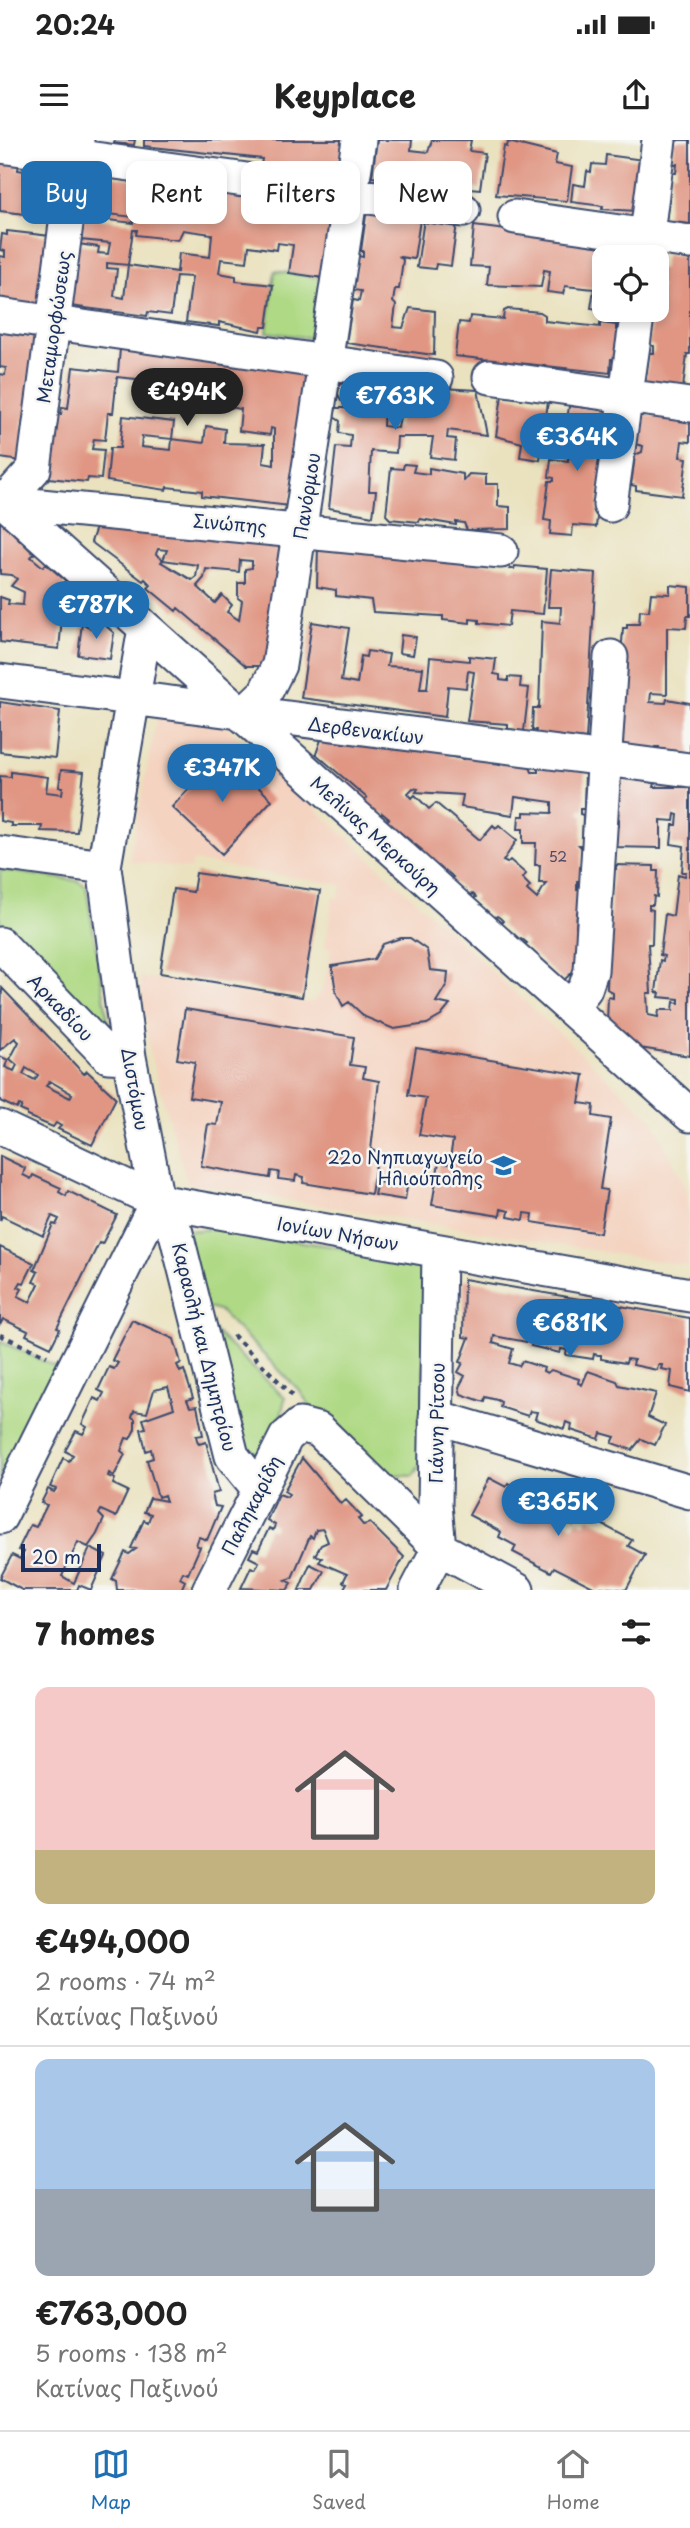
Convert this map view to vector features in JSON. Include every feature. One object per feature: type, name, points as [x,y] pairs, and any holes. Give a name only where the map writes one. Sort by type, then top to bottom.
[{"type":"street","name":"Πανόρμου","points":[[356,161],[359,140]]},
{"type":"street","points":[[646,245],[659,140]]},
{"type":"street","points":[[0,146],[76,148],[241,176]]},
{"type":"street","name":"Μεταμορφώσεως","points":[[1,501],[34,469],[76,148]]},
{"type":"street","points":[[514,217],[641,245]]},
{"type":"street","name":"Πανόρμου","points":[[243,715],[265,694],[279,665],[347,224]]},
{"type":"street","points":[[657,245],[690,242]]},
{"type":"street","points":[[0,315],[436,378]]},
{"type":"street","points":[[610,505],[636,322]]},
{"type":"street","points":[[490,377],[690,405]]},
{"type":"street","name":"Σινώπης","points":[[1,501],[501,551]]},
{"type":"street","name":"Μελίνας Μερκούρη","points":[[1,501],[570,1008],[687,1107]]},
{"type":"street","name":"Διστόμου","points":[[145,628],[104,867],[129,1057],[157,1201]]},
{"type":"street","points":[[570,1008],[585,989],[591,971],[611,657]]},
{"type":"street","name":"Δερβενακίων","points":[[0,681],[243,715],[690,770]]},
{"type":"street","points":[[0,853],[104,867]]},
{"type":"street","name":"Αρκαδίου","points":[[0,944],[108,1056],[129,1057]]},
{"type":"street","name":"Ιονίων Νήσων","points":[[0,1127],[157,1201],[690,1295]]},
{"type":"street","points":[[0,1517],[157,1201]]},
{"type":"street","name":"Καραολή και Δημητρίου","points":[[157,1201],[176,1233],[200,1319],[232,1456],[258,1488]]},
{"type":"street","name":"Γιάννη Ρίτσου","points":[[439,1251],[435,1505],[439,1548]]},
{"type":"street","points":[[436,1417],[690,1492]]},
{"type":"street","points":[[300,1425],[319,1430],[439,1548],[517,1590]]},
{"type":"street","name":"Παληκαρίδη","points":[[209,1590],[286,1437],[300,1425]]},
{"type":"street","points":[[417,1590],[439,1548]]},
{"type":"path","points":[[200,1319],[218,1320],[294,1396],[300,1425]]},
{"type":"path","points":[[0,1335],[73,1367]]},
{"type":"shaded area","points":[[157,716],[223,723],[652,1119],[688,1193],[688,1266],[187,1183],[150,1053],[140,977],[311,1003],[321,993],[325,981],[331,949],[325,947],[333,898],[339,898],[342,885],[192,861],[191,869],[129,861]]},
{"type":"green space","points":[[275,271],[324,278],[316,339],[267,332]]},
{"type":"green space","points":[[0,870],[78,881],[86,886],[108,1021],[104,1028],[90,1024],[0,924]]},
{"type":"green space","points":[[215,1229],[425,1260],[423,1460],[413,1476],[383,1475],[322,1423],[299,1390],[221,1312],[206,1307],[185,1231]]},
{"type":"green space","points":[[212,1329],[285,1398],[277,1434],[254,1458],[238,1449]]},
{"type":"green space","points":[[0,1341],[56,1367],[0,1478]]},
{"type":"building","points":[[115,140],[135,140],[134,145],[114,143]]},
{"type":"building","points":[[144,140],[343,140],[340,161],[262,161],[144,146]]},
{"type":"building","points":[[377,140],[412,140],[411,150],[428,152],[432,140],[471,140],[469,151],[485,153],[480,189],[472,188],[472,161],[374,161]]},
{"type":"building","points":[[690,140],[690,224],[666,221],[672,173],[676,173],[677,164],[672,164],[674,141]]},
{"type":"building","points":[[508,142],[557,154],[555,164],[572,167],[567,201],[496,195],[504,146],[507,147]]},
{"type":"building","points":[[606,155],[644,160],[637,211],[602,209],[603,206],[571,202],[573,184],[585,186],[587,171],[591,172],[592,164],[605,165]]},
{"type":"building","points":[[0,162],[19,164],[21,214],[0,211]]},
{"type":"building","points":[[112,176],[126,178],[126,216],[112,214]]},
{"type":"building","points":[[227,190],[236,191],[235,196],[239,197],[241,192],[241,224],[332,224],[324,278],[289,273],[293,245],[278,243],[277,250],[249,246],[247,262],[221,259],[219,273],[236,276],[236,281],[273,285],[267,327],[262,327],[261,331],[219,322],[219,326],[186,322],[192,277],[176,276],[171,315],[148,312],[147,316],[70,306],[78,244],[99,247],[98,253],[108,254],[110,243],[81,240],[83,224],[112,224],[112,220],[126,224],[227,224]],"holes":[[[133,230],[137,230],[136,235],[178,240],[183,230],[212,234],[210,257],[179,253],[177,272],[128,265]],[[107,263],[128,265],[124,298],[114,296],[117,269],[107,268]]]},
{"type":"building","points":[[367,208],[374,210],[374,224],[419,224],[414,259],[400,257],[403,260],[399,289],[395,289],[393,302],[396,305],[393,327],[403,328],[410,308],[435,311],[434,355],[346,343],[353,300],[359,301],[361,291],[353,290],[358,256],[363,257],[361,251]]},
{"type":"building","points":[[423,224],[457,224],[451,266],[436,264],[435,269],[417,267]]},
{"type":"building","points":[[474,226],[624,245],[592,245],[592,289],[565,286],[563,294],[547,292],[550,271],[544,270],[541,287],[487,285],[489,267],[470,266]]},
{"type":"building","points":[[7,231],[50,236],[41,305],[0,300],[0,256],[5,257],[5,251],[0,250],[2,234],[7,235]]},
{"type":"building","points":[[669,255],[690,255],[690,354],[687,354],[683,388],[645,383],[649,353],[654,353],[654,346],[649,345],[651,323],[669,322]]},
{"type":"building","points":[[508,309],[540,312],[545,315],[545,321],[600,327],[600,323],[616,325],[616,330],[619,330],[610,373],[455,356],[459,322],[469,323],[470,316],[503,319],[504,311]]},
{"type":"building","points":[[0,332],[37,338],[28,382],[27,416],[23,419],[22,429],[25,430],[21,461],[0,458],[0,374],[5,375],[6,368],[0,367]]},
{"type":"building","points":[[120,349],[313,371],[290,506],[202,496],[202,491],[167,487],[166,490],[107,481],[110,448],[120,448],[123,416],[174,422],[172,439],[204,443],[206,426],[225,429],[224,443],[265,444],[263,463],[274,465],[274,429],[271,428],[270,435],[239,431],[241,409],[223,406],[225,383],[208,381],[205,412],[186,412],[156,408],[158,388],[136,385],[136,379],[117,377],[113,413],[108,413],[105,440],[94,439],[92,449],[104,450],[101,479],[88,478],[87,482],[49,478],[56,414],[61,414],[62,407],[68,408],[73,367],[118,372]],"holes":[[[142,436],[172,439],[171,450],[141,447]]]},
{"type":"building","points":[[345,383],[478,390],[487,435],[448,430],[447,438],[456,439],[454,460],[430,457],[433,437],[397,437],[396,453],[371,451],[369,491],[376,491],[373,516],[329,508],[336,447],[350,448],[351,435],[339,433],[340,421],[334,417],[336,408],[350,408],[350,401],[341,401],[338,394],[339,385]],"holes":[[[384,407],[401,409],[398,428],[383,426]]]},
{"type":"building","points":[[502,395],[548,402],[540,460],[520,457],[522,443],[496,436]]},
{"type":"building","points":[[569,406],[607,410],[599,460],[603,461],[596,527],[573,525],[572,536],[550,534],[551,521],[544,520],[549,481],[554,481],[554,478],[549,477],[551,459],[568,461],[569,450],[563,450]]},
{"type":"building","points":[[639,414],[690,421],[690,442],[682,441],[680,457],[687,458],[682,496],[636,490],[636,486],[631,485],[635,455],[642,452],[643,446],[635,444]]},
{"type":"building","points":[[404,464],[415,465],[413,472],[429,474],[429,468],[463,474],[463,481],[469,474],[486,475],[486,484],[498,484],[498,506],[510,507],[510,529],[467,530],[464,523],[456,522],[456,525],[420,519],[419,522],[390,519],[386,515],[391,468],[403,469]]},
{"type":"building","points":[[100,516],[288,538],[267,666],[246,666],[178,608],[176,611],[148,588],[151,585],[145,579],[143,581],[91,542]],"holes":[[[158,549],[167,550],[163,560],[156,554]],[[163,560],[198,565],[196,577],[192,580],[161,562]],[[240,560],[252,561],[252,568],[245,569],[245,583],[238,583],[238,598],[242,601],[239,620],[227,612],[232,605],[222,595],[215,603],[197,586],[204,578],[206,569],[239,572]]]},
{"type":"building","points":[[0,520],[34,554],[31,557],[43,567],[46,564],[65,580],[64,587],[48,603],[49,607],[63,608],[59,649],[0,642],[0,597],[9,600],[8,604],[23,605],[24,592],[11,586],[17,579],[12,575],[0,574]]},
{"type":"building","points":[[318,545],[510,566],[510,569],[515,566],[547,569],[543,614],[510,611],[508,626],[479,623],[479,620],[470,619],[470,623],[443,620],[443,616],[373,612],[371,600],[336,596],[336,590],[317,587]]},
{"type":"building","points":[[551,569],[596,573],[586,739],[535,735],[536,730],[532,730],[533,708],[539,708],[542,621],[560,623],[561,607],[548,607]]},
{"type":"building","points":[[670,585],[690,587],[690,616],[687,616],[686,628],[667,627],[667,694],[651,693],[650,702],[666,703],[667,699],[690,703],[690,757],[659,752],[659,747],[655,747],[654,753],[615,747],[623,628],[627,628],[627,624],[639,624],[640,610],[649,611],[651,593],[670,594]]},
{"type":"building","points":[[97,618],[114,633],[110,659],[78,655],[82,623],[90,628]]},
{"type":"building","points":[[312,622],[349,628],[341,681],[357,684],[361,656],[366,657],[367,651],[389,654],[387,666],[423,668],[420,689],[427,689],[430,657],[469,661],[469,656],[496,659],[494,674],[500,675],[500,680],[508,681],[508,677],[521,678],[520,687],[529,688],[524,731],[508,729],[508,724],[467,721],[474,672],[468,671],[466,688],[448,686],[445,717],[301,698]]},
{"type":"building","points":[[401,635],[416,637],[413,655],[399,653]]},
{"type":"building","points":[[0,702],[60,711],[55,758],[0,752]]},
{"type":"building","points":[[322,737],[382,744],[381,748],[393,749],[394,744],[449,753],[448,756],[463,759],[464,756],[493,760],[493,764],[500,765],[500,761],[529,765],[532,772],[538,772],[538,767],[585,772],[584,809],[580,809],[580,814],[583,815],[582,845],[579,845],[582,848],[580,881],[577,881],[577,890],[580,890],[580,912],[577,912],[576,927],[580,928],[577,968],[563,981],[524,945],[527,943],[521,938],[518,941],[500,924],[503,921],[500,918],[497,916],[494,919],[473,900],[476,897],[473,894],[468,895],[450,879],[453,877],[446,871],[444,873],[420,852],[422,850],[386,821],[389,819],[382,813],[379,816],[364,801],[367,798],[316,754]],"holes":[[[413,788],[418,789],[416,792],[463,795],[461,807],[513,815],[515,797],[552,802],[552,813],[524,812],[524,816],[519,816],[518,829],[523,829],[523,843],[536,843],[535,865],[540,865],[539,883],[546,883],[537,899],[527,890],[530,886],[522,878],[526,874],[510,860],[507,863],[503,861],[517,840],[499,825],[496,828],[493,825],[480,840],[436,803],[429,809],[415,795],[412,798],[408,793]]]},
{"type":"building","points":[[222,753],[272,800],[222,854],[172,807]]},
{"type":"building","points":[[61,770],[84,772],[77,832],[41,831],[42,826],[11,826],[11,823],[0,821],[0,776],[11,777],[11,772],[48,777],[46,792],[62,794],[63,787],[59,787]]},
{"type":"building","points":[[616,777],[655,783],[654,787],[690,787],[690,1056],[640,1048],[607,1023],[608,997],[613,998],[613,993],[607,989],[612,869],[616,869],[616,865],[654,866],[654,871],[658,871],[657,897],[654,896],[653,905],[649,905],[649,909],[653,910],[652,944],[648,944],[651,993],[647,993],[648,1015],[658,1017],[659,1010],[673,1010],[674,1002],[679,1003],[679,999],[659,997],[660,993],[656,992],[660,960],[663,961],[664,956],[660,955],[665,914],[673,916],[678,874],[685,876],[686,872],[682,872],[684,846],[671,844],[673,825],[677,825],[678,815],[675,814],[674,821],[661,820],[661,848],[612,847],[613,826],[619,826],[619,819],[613,818]]},
{"type":"building","points":[[196,873],[320,891],[302,997],[160,973],[173,889],[193,892]]},
{"type":"building","points":[[410,938],[427,950],[430,970],[448,972],[447,984],[436,1002],[450,1005],[441,1016],[427,1024],[394,1029],[365,1017],[349,1002],[343,1006],[336,992],[332,966],[374,959],[383,944]]},
{"type":"building","points":[[2,988],[84,1074],[87,1071],[116,1098],[92,1145],[58,1129],[61,1126],[56,1123],[53,1127],[27,1116],[27,1113],[20,1110],[22,1106],[19,1105],[17,1109],[0,1101],[0,1056],[8,1060],[5,1067],[14,1071],[17,1065],[10,1059],[19,1042],[15,1038],[0,1050]],"holes":[[[26,1068],[38,1075],[35,1080],[23,1074]],[[50,1081],[72,1094],[70,1098],[46,1086]]]},
{"type":"building","points":[[185,1009],[354,1037],[350,1065],[365,1067],[363,1078],[379,1081],[371,1150],[378,1152],[371,1194],[303,1183],[304,1177],[296,1175],[295,1181],[278,1179],[279,1172],[271,1171],[270,1178],[201,1166],[208,1124],[217,1125],[221,1102],[189,1097],[195,1062],[177,1059]]},
{"type":"building","points":[[416,1048],[584,1075],[579,1103],[594,1105],[593,1116],[611,1119],[600,1189],[607,1190],[600,1233],[532,1222],[533,1214],[525,1213],[524,1220],[508,1217],[509,1211],[501,1209],[500,1216],[432,1205],[439,1162],[449,1164],[453,1140],[419,1135],[426,1098],[408,1095]]},
{"type":"building","points":[[0,1156],[25,1168],[23,1175],[31,1179],[33,1175],[61,1188],[59,1192],[66,1196],[68,1191],[117,1215],[102,1244],[99,1243],[57,1328],[60,1329],[51,1347],[26,1335],[28,1331],[3,1319],[0,1325],[0,1247],[34,1263],[24,1283],[21,1282],[18,1287],[22,1289],[18,1296],[30,1302],[39,1284],[33,1282],[38,1272],[34,1270],[53,1224],[56,1225],[59,1219],[52,1216],[43,1236],[2,1216],[0,1221]]},
{"type":"building","points":[[377,1182],[407,1187],[405,1200],[374,1195]]},
{"type":"building","points":[[464,1279],[690,1318],[690,1392],[670,1387],[672,1371],[661,1369],[662,1365],[658,1365],[657,1370],[633,1365],[634,1360],[627,1359],[626,1363],[601,1359],[601,1355],[594,1354],[593,1359],[566,1355],[567,1350],[561,1349],[560,1353],[531,1346],[532,1343],[494,1336],[493,1343],[513,1349],[509,1363],[519,1366],[522,1361],[544,1368],[543,1371],[547,1373],[551,1370],[579,1379],[578,1383],[582,1385],[588,1371],[617,1381],[619,1385],[656,1393],[648,1417],[665,1425],[655,1445],[641,1439],[632,1450],[612,1443],[615,1437],[601,1433],[599,1439],[571,1430],[572,1424],[566,1422],[564,1429],[535,1419],[537,1412],[530,1411],[528,1416],[500,1407],[501,1402],[497,1400],[485,1397],[484,1402],[461,1394],[459,1387],[465,1376],[458,1372],[469,1338],[463,1337]]},
{"type":"building","points":[[132,1320],[174,1339],[181,1363],[177,1365],[180,1372],[184,1370],[193,1398],[187,1400],[190,1407],[197,1406],[203,1435],[196,1436],[197,1440],[199,1444],[206,1442],[219,1492],[212,1494],[215,1506],[221,1507],[207,1540],[199,1537],[196,1545],[200,1547],[188,1574],[183,1572],[180,1578],[185,1581],[181,1590],[117,1590],[116,1581],[112,1579],[125,1552],[129,1554],[136,1549],[131,1548],[144,1520],[148,1522],[151,1514],[144,1512],[150,1498],[166,1501],[164,1495],[158,1497],[147,1460],[153,1458],[151,1449],[146,1451],[141,1429],[146,1428],[143,1419],[174,1408],[168,1387],[154,1390],[147,1413],[134,1411],[132,1417],[135,1419],[135,1429],[130,1439],[126,1438],[121,1451],[125,1454],[114,1476],[109,1473],[108,1476],[115,1479],[113,1484],[128,1491],[116,1517],[101,1510],[99,1514],[104,1519],[97,1534],[88,1547],[78,1542],[62,1576],[74,1583],[90,1548],[106,1556],[91,1590],[79,1585],[77,1590],[22,1590],[0,1578],[12,1555],[20,1559],[24,1552],[18,1550],[30,1525],[36,1527],[47,1505],[41,1503],[48,1489],[54,1492],[56,1489],[50,1487],[63,1458],[69,1461],[73,1455],[65,1451],[76,1431],[83,1434],[87,1427],[82,1424],[94,1398],[100,1401],[104,1393],[98,1390],[109,1367],[114,1369],[118,1363],[112,1360]]},
{"type":"building","points":[[302,1458],[341,1504],[346,1500],[362,1517],[358,1519],[363,1525],[370,1523],[404,1557],[386,1590],[343,1590],[347,1583],[343,1582],[347,1574],[319,1562],[322,1558],[315,1555],[321,1545],[328,1542],[323,1529],[316,1530],[313,1538],[310,1536],[292,1578],[286,1580],[292,1583],[287,1590],[241,1588],[251,1567],[255,1569],[259,1562],[249,1557],[253,1549],[258,1551],[269,1528],[273,1530],[275,1525],[267,1520],[279,1494],[287,1497],[289,1494],[284,1491]]},
{"type":"building","points":[[489,1478],[506,1487],[508,1483],[555,1508],[552,1514],[573,1526],[577,1519],[585,1524],[588,1517],[632,1540],[628,1546],[645,1555],[626,1590],[601,1587],[599,1590],[554,1567],[551,1572],[513,1552],[516,1546],[499,1537],[501,1532],[469,1515]]},
{"type":"building","points":[[310,1564],[324,1571],[314,1590],[299,1590]]},
{"type":"place","name":"22ο Νηπιαγωγείο Ηλιούπολης","points":[[503,1166]]}]
